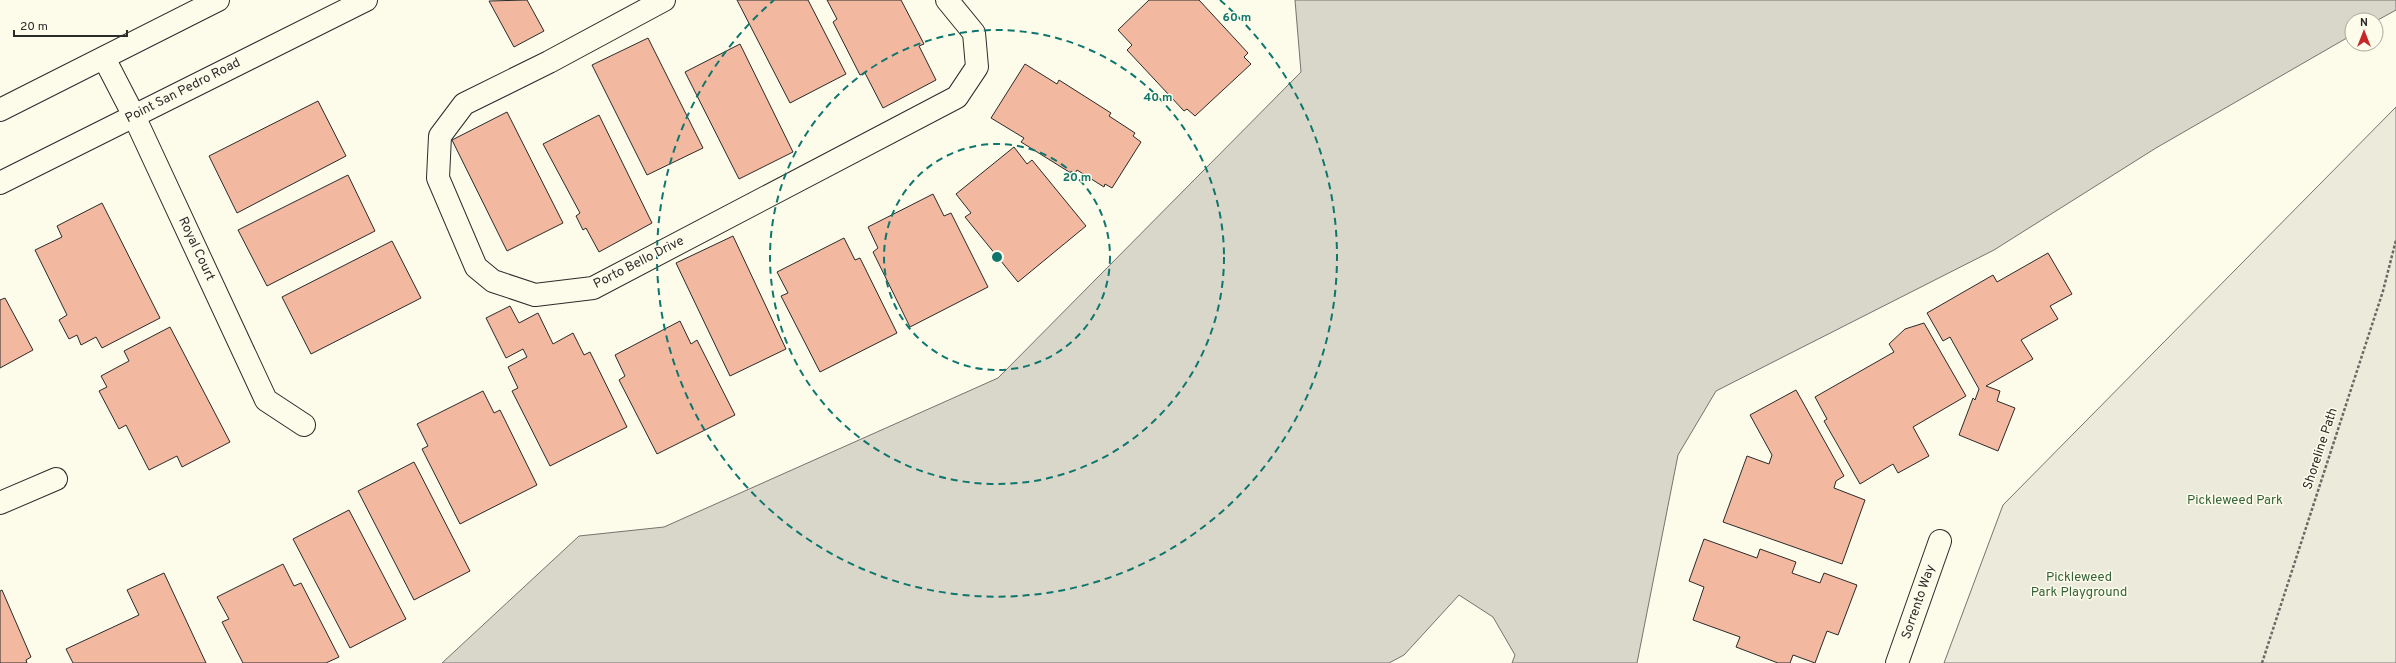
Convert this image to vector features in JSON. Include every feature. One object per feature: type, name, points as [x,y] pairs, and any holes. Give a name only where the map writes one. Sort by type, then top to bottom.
[{"type":"street","points":[[0,110],[218,0]]},
{"type":"street","name":"Point San Pedro Road","points":[[0,183],[366,0]]},
{"type":"street","name":"Porto Bello Drive","points":[[656,2],[549,62],[464,104],[440,136],[438,178],[476,267],[493,281],[535,295],[593,288],[957,98],[977,67],[974,33],[947,0]]},
{"type":"street","name":"Royal Court","points":[[104,58],[134,116],[266,400],[304,425]]},
{"type":"street","points":[[0,503],[56,479]]},
{"type":"street","name":"Sorrento Way","points":[[1896,663],[1940,541]]},
{"type":"path","name":"Shoreline Path","points":[[2262,663],[2383,291],[2396,240]]},
{"type":"green space","name":"Pickleweed Park","points":[[2396,107],[2396,663],[1944,663],[2003,505]]},
{"type":"shaded area","points":[[1295,0],[2396,0],[2396,10],[2384,17],[2384,12],[2344,12],[2344,40],[2156,148],[1994,250],[1716,391],[1678,455],[1637,663],[1512,663],[1515,655],[1493,617],[1459,595],[1404,655],[1389,663],[442,663],[579,536],[664,527],[998,378],[1301,72]]},
{"type":"building","points":[[527,0],[544,31],[514,47],[489,1]]},
{"type":"building","points":[[737,0],[808,0],[846,74],[790,103]]},
{"type":"building","points":[[827,0],[901,0],[924,44],[919,46],[936,80],[883,108],[865,73],[860,75],[833,22],[837,19]]},
{"type":"building","points":[[1149,0],[1199,0],[1248,53],[1244,57],[1251,64],[1195,116],[1187,109],[1184,111],[1127,50],[1132,45],[1118,30]]},
{"type":"building","points":[[648,38],[703,148],[647,175],[592,65]]},
{"type":"building","points":[[740,44],[793,152],[739,179],[685,72]]},
{"type":"building","points":[[1025,64],[1057,84],[1059,80],[1111,113],[1109,116],[1135,133],[1133,136],[1141,142],[1112,188],[1105,184],[1104,187],[1077,170],[1074,175],[1021,142],[1024,138],[991,118]]},
{"type":"building","points":[[318,101],[346,156],[237,213],[209,156]]},
{"type":"building","points":[[507,112],[563,223],[507,251],[452,140]]},
{"type":"building","points":[[599,115],[652,223],[599,252],[586,228],[583,230],[576,216],[580,213],[543,144]]},
{"type":"building","points":[[1014,147],[1027,164],[1032,160],[1086,226],[1018,282],[965,217],[971,213],[956,194]]},
{"type":"building","points":[[348,175],[375,231],[267,286],[238,230]]},
{"type":"building","points":[[933,194],[944,216],[951,213],[988,287],[910,327],[873,252],[878,248],[868,227]]},
{"type":"building","points":[[102,203],[160,318],[102,348],[96,337],[81,345],[77,335],[69,339],[59,320],[67,315],[35,250],[62,237],[57,226]]},
{"type":"building","points":[[733,236],[786,349],[730,376],[676,263]]},
{"type":"building","points":[[844,238],[855,260],[860,258],[897,333],[820,372],[781,296],[788,293],[777,272]]},
{"type":"building","points":[[392,241],[421,298],[311,354],[282,297]]},
{"type":"building","points":[[2048,253],[2072,294],[2050,306],[2058,319],[2021,340],[2033,359],[1986,386],[2000,391],[1997,401],[2015,408],[1998,451],[1959,435],[1973,398],[1975,400],[1979,389],[1950,337],[1943,341],[1927,313],[1993,275],[1997,282]]},
{"type":"building","points":[[5,298],[33,350],[0,368],[0,300]]},
{"type":"building","points":[[510,306],[519,323],[538,313],[553,344],[573,333],[584,355],[590,352],[627,427],[550,466],[512,391],[518,388],[508,367],[527,357],[523,349],[506,358],[486,318]]},
{"type":"building","points":[[680,321],[691,344],[697,340],[735,415],[657,454],[619,380],[625,376],[615,355]]},
{"type":"building","points":[[1924,323],[1966,396],[1913,427],[1929,456],[1898,473],[1893,464],[1860,484],[1824,421],[1827,419],[1815,397],[1894,352],[1889,344],[1905,329]]},
{"type":"building","points":[[170,327],[230,442],[182,467],[177,456],[149,470],[126,425],[119,429],[99,391],[107,387],[101,376],[129,361],[124,351]]},
{"type":"building","points":[[1796,390],[1844,476],[1836,481],[1834,488],[1865,500],[1842,564],[1723,522],[1747,456],[1769,464],[1772,455],[1750,415]]},
{"type":"building","points":[[483,391],[494,413],[500,410],[537,485],[460,524],[422,449],[428,446],[417,424]]},
{"type":"building","points":[[414,462],[470,571],[414,600],[358,491]]},
{"type":"building","points":[[349,510],[406,619],[350,648],[293,539]]},
{"type":"building","points":[[1704,539],[1757,558],[1760,549],[1796,562],[1792,573],[1820,583],[1824,573],[1857,585],[1838,635],[1827,631],[1815,663],[1793,655],[1790,663],[1778,663],[1736,647],[1740,637],[1693,620],[1704,587],[1689,581]]},
{"type":"building","points":[[283,564],[294,586],[301,583],[339,657],[326,663],[243,663],[222,622],[229,619],[217,597]]},
{"type":"building","points":[[164,573],[206,663],[73,663],[66,649],[139,615],[127,590]]},
{"type":"building","points":[[2,590],[31,657],[26,660],[27,663],[0,663],[0,591]]},
{"type":"park label","name":"Pickleweed Park Playground","points":[[2079,586]]}]
